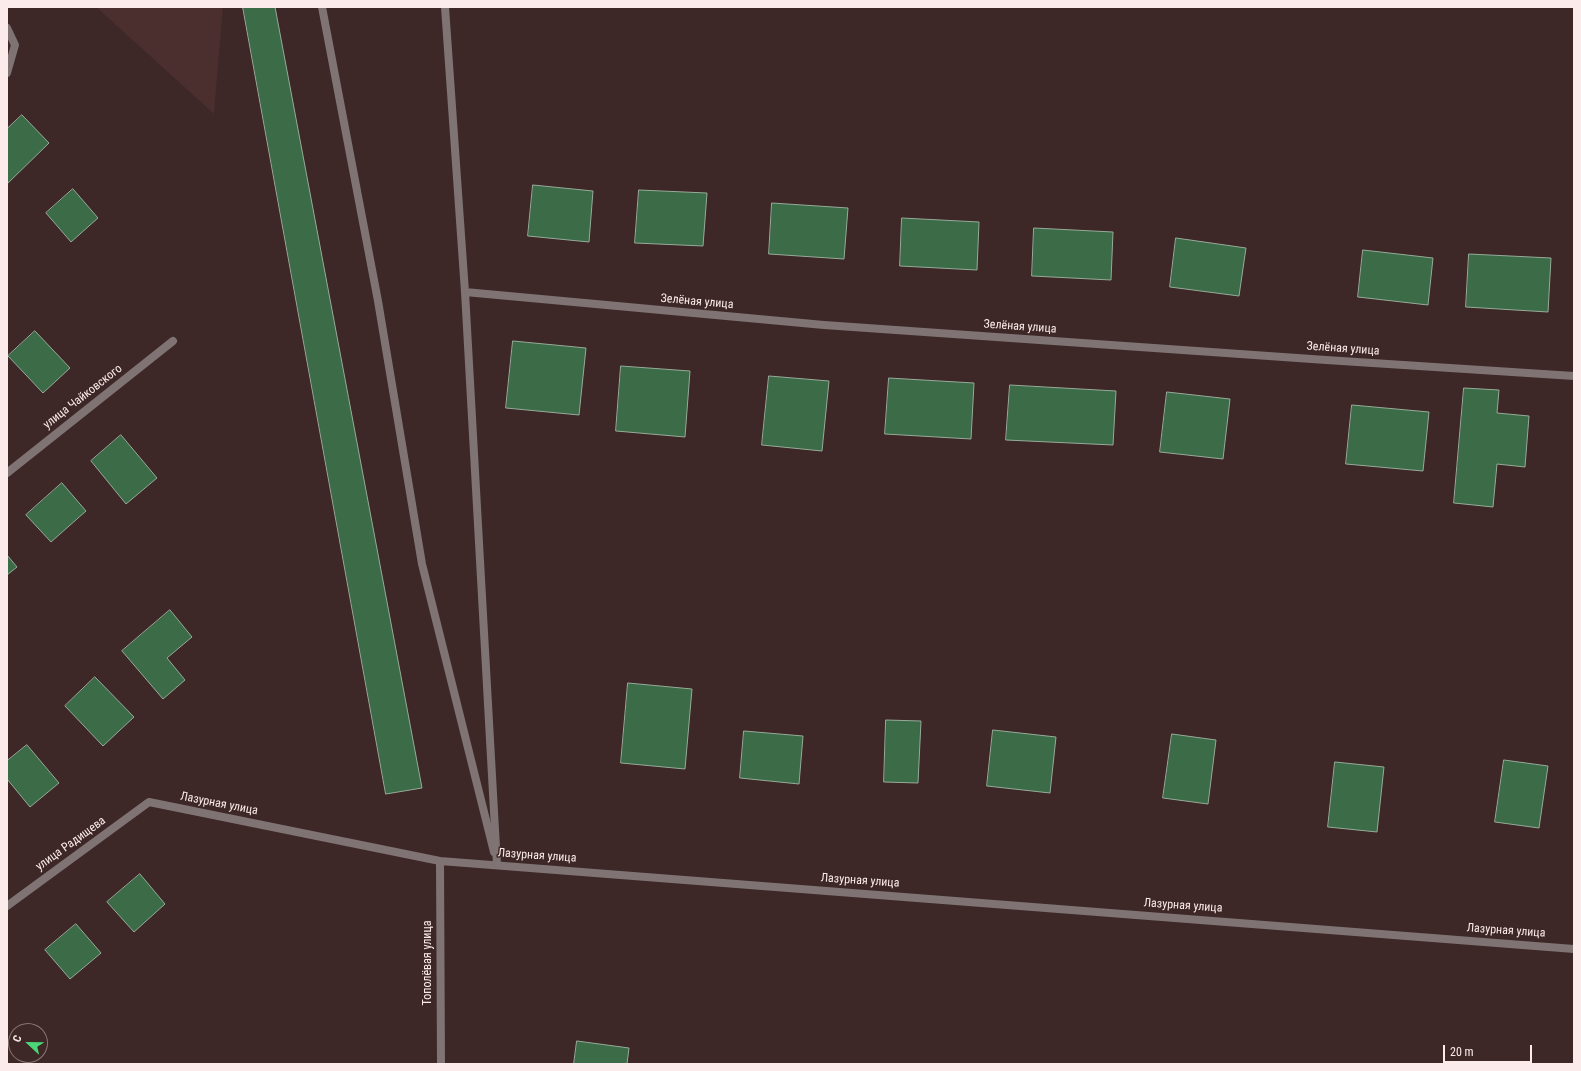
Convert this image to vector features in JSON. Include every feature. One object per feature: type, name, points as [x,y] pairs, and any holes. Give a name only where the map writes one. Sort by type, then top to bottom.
[{"type":"street","points":[[322,7],[378,301],[422,564],[497,865]]},
{"type":"street","points":[[445,7],[465,292],[497,865]]},
{"type":"street","points":[[7,28],[15,45],[7,73]]},
{"type":"street","name":"Зелёная улица","points":[[465,292],[832,326],[1318,360],[1574,376]]},
{"type":"street","name":"улица Чайковского","points":[[7,473],[173,341]]},
{"type":"street","name":"Лазурная улица","points":[[149,802],[440,861],[1574,949]]},
{"type":"street","name":"улица Радищева","points":[[7,906],[149,802]]},
{"type":"street","name":"Тополёвая улица","points":[[440,861],[440,1064]]},
{"type":"shaded area","points":[[96,7],[223,7],[214,114]]},
{"type":"building","points":[[243,7],[275,7],[422,788],[386,794]]},
{"type":"building","points":[[22,115],[49,143],[7,184],[7,129]]},
{"type":"building","points":[[533,185],[593,191],[589,242],[528,236]]},
{"type":"building","points":[[73,189],[98,218],[71,242],[46,213]]},
{"type":"building","points":[[639,190],[707,193],[703,246],[635,243]]},
{"type":"building","points":[[772,203],[848,208],[844,259],[769,254]]},
{"type":"building","points":[[902,218],[979,222],[977,270],[900,266]]},
{"type":"building","points":[[1034,228],[1113,232],[1111,280],[1032,276]]},
{"type":"building","points":[[1176,238],[1246,248],[1239,296],[1170,287]]},
{"type":"building","points":[[1363,250],[1433,258],[1428,305],[1358,297]]},
{"type":"building","points":[[1469,254],[1551,258],[1548,312],[1466,307]]},
{"type":"building","points":[[35,331],[70,368],[43,393],[8,356]]},
{"type":"building","points":[[513,341],[586,348],[579,415],[506,408]]},
{"type":"building","points":[[621,366],[690,371],[685,437],[616,431]]},
{"type":"building","points":[[769,376],[829,381],[822,451],[762,445]]},
{"type":"building","points":[[889,378],[974,383],[971,439],[885,434]]},
{"type":"building","points":[[1010,385],[1116,391],[1113,445],[1006,440]]},
{"type":"building","points":[[1464,388],[1499,390],[1497,413],[1529,416],[1525,467],[1497,464],[1493,507],[1454,503]]},
{"type":"building","points":[[1167,392],[1230,399],[1223,459],[1160,452]]},
{"type":"building","points":[[1352,405],[1429,412],[1423,471],[1346,464]]},
{"type":"building","points":[[121,435],[157,478],[126,504],[91,461]]},
{"type":"building","points":[[62,483],[86,511],[51,542],[26,515]]},
{"type":"building","points":[[7,555],[17,567],[7,575]]},
{"type":"building","points":[[170,610],[192,637],[167,658],[185,680],[163,699],[122,651]]},
{"type":"building","points":[[95,677],[134,717],[103,746],[65,706]]},
{"type":"building","points":[[628,683],[692,689],[685,769],[621,763]]},
{"type":"building","points":[[886,720],[921,721],[918,783],[884,782]]},
{"type":"building","points":[[993,730],[1056,737],[1050,793],[987,786]]},
{"type":"building","points":[[744,731],[803,736],[799,784],[740,778]]},
{"type":"building","points":[[1172,734],[1216,740],[1208,804],[1163,798]]},
{"type":"building","points":[[27,745],[59,783],[30,807],[7,779],[7,761]]},
{"type":"building","points":[[1504,760],[1548,766],[1539,828],[1495,822]]},
{"type":"building","points":[[1335,762],[1384,767],[1377,832],[1328,827]]},
{"type":"building","points":[[140,874],[165,904],[134,932],[107,902]]},
{"type":"building","points":[[76,924],[101,953],[70,979],[45,950]]},
{"type":"building","points":[[577,1041],[629,1048],[627,1064],[574,1064]]}]
